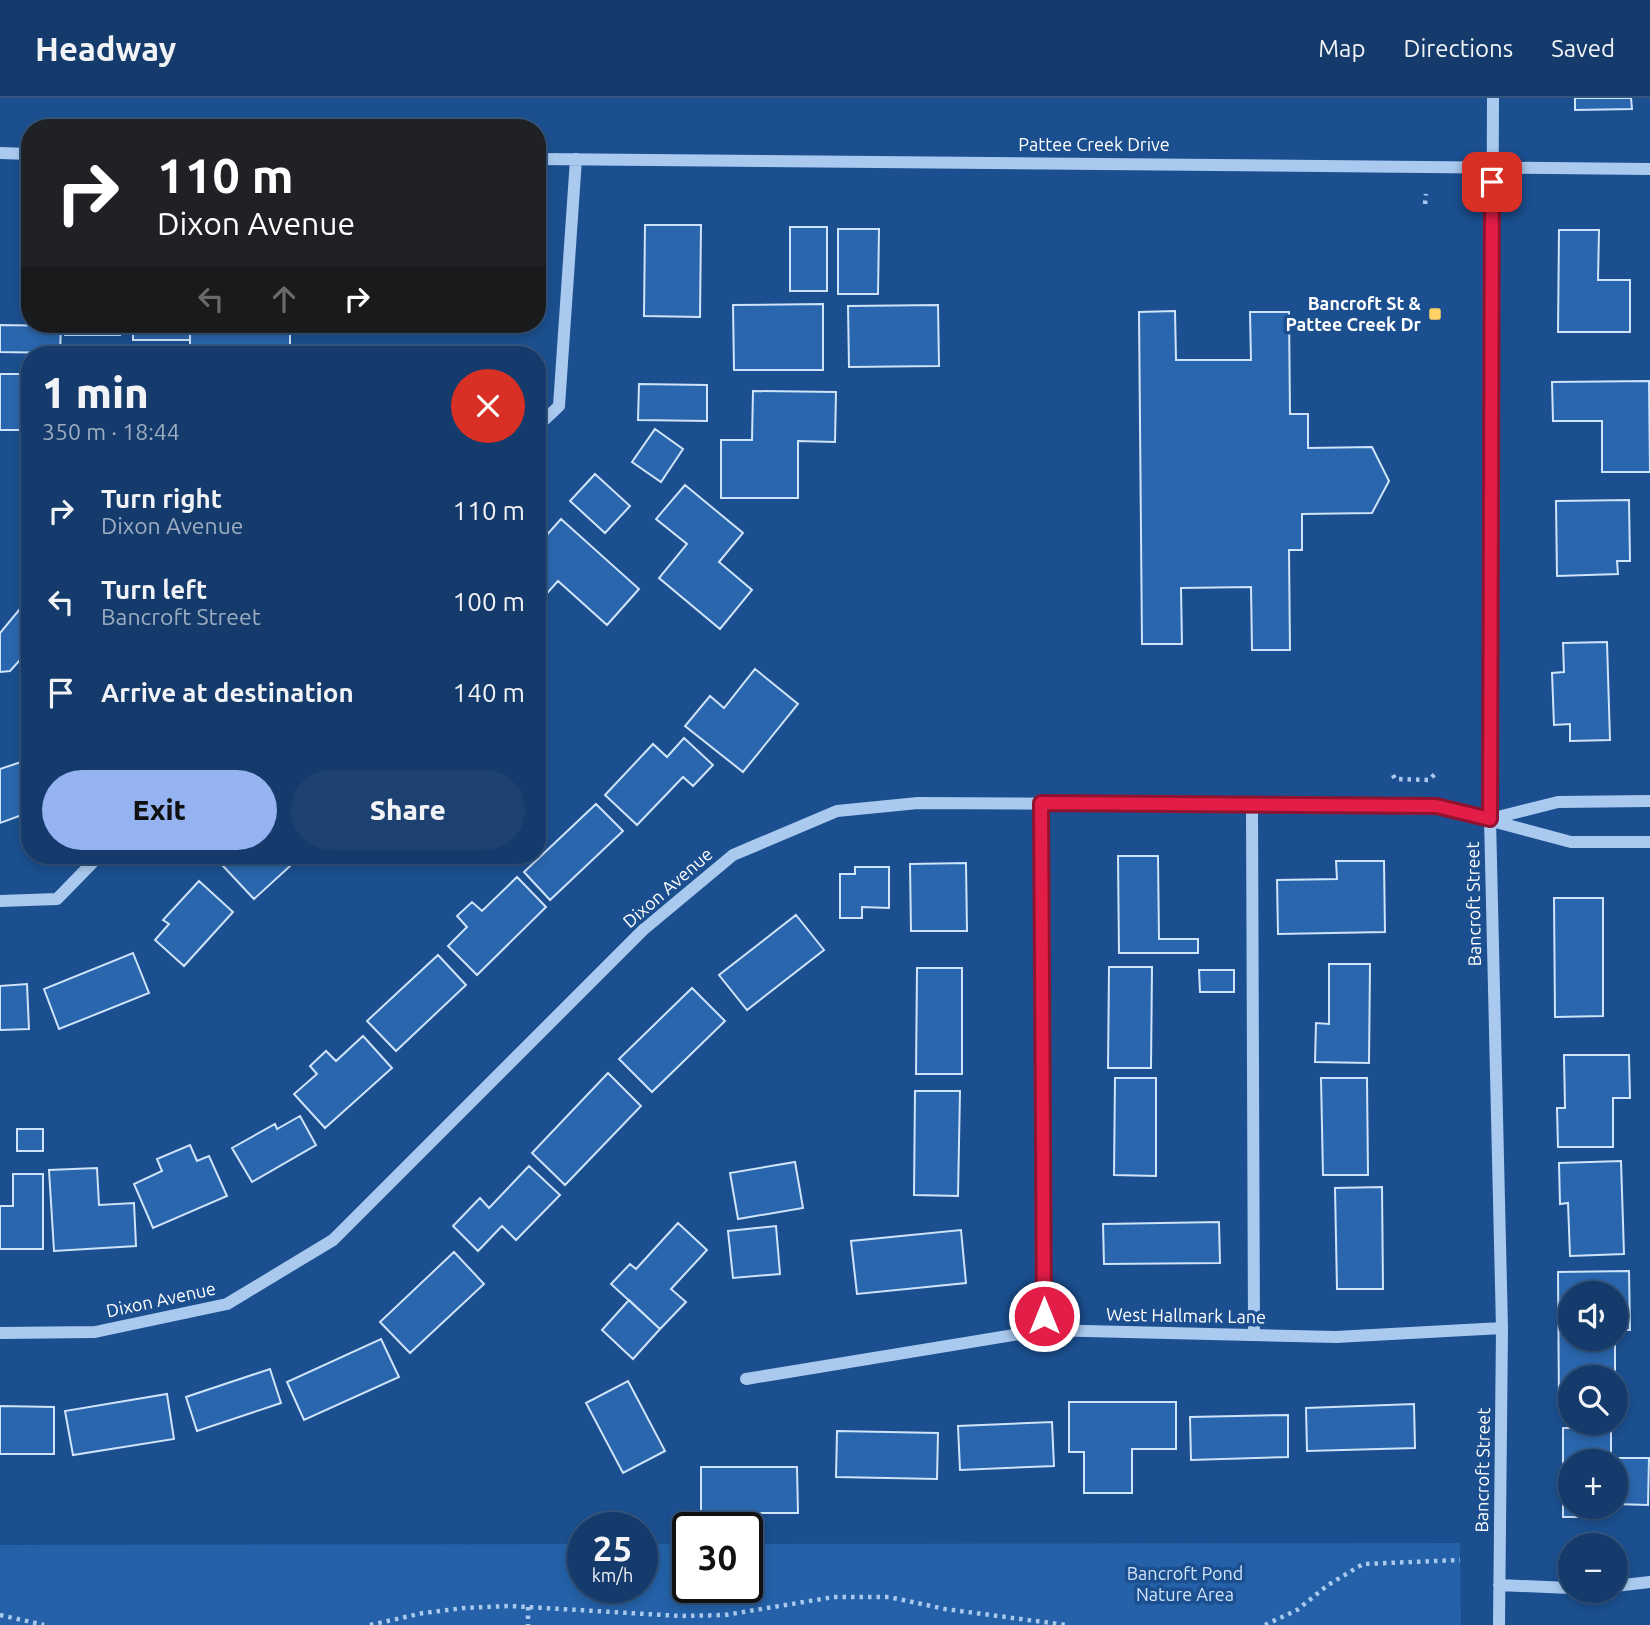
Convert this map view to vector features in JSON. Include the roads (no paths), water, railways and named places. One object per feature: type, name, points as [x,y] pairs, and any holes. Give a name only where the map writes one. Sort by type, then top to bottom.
[{"type":"street","name":"Bancroft Street","points":[[1493,98],[1490,819],[1502,1328],[1499,1625]]},
{"type":"street","points":[[0,153],[21,154]]},
{"type":"street","name":"Pattee Creek Drive","points":[[546,159],[1650,169]]},
{"type":"street","points":[[546,418],[559,406],[576,159]]},
{"type":"street","name":"Dixon Avenue","points":[[1490,819],[1558,802],[1650,801]]},
{"type":"street","name":"Dixon Avenue","points":[[0,1332],[95,1332],[227,1304],[333,1240],[643,930],[733,855],[837,811],[918,803],[1436,806],[1571,842],[1650,842]]},
{"type":"street","points":[[1041,803],[1044,1330]]},
{"type":"street","points":[[1252,807],[1254,1335]]},
{"type":"street","points":[[0,901],[57,900],[91,864]]},
{"type":"street","name":"West Hallmark Lane","points":[[746,1379],[1044,1330],[1336,1337],[1502,1328]]},
{"type":"street","points":[[1628,1584],[1650,1581]]},
{"type":"street","points":[[1499,1586],[1558,1588]]},
{"type":"place","name":"Bancroft St & Pattee Creek Dr","points":[[1435,314]]},
{"type":"park label","name":"Bancroft Pond Nature Area","points":[[1185,1584]]}]
